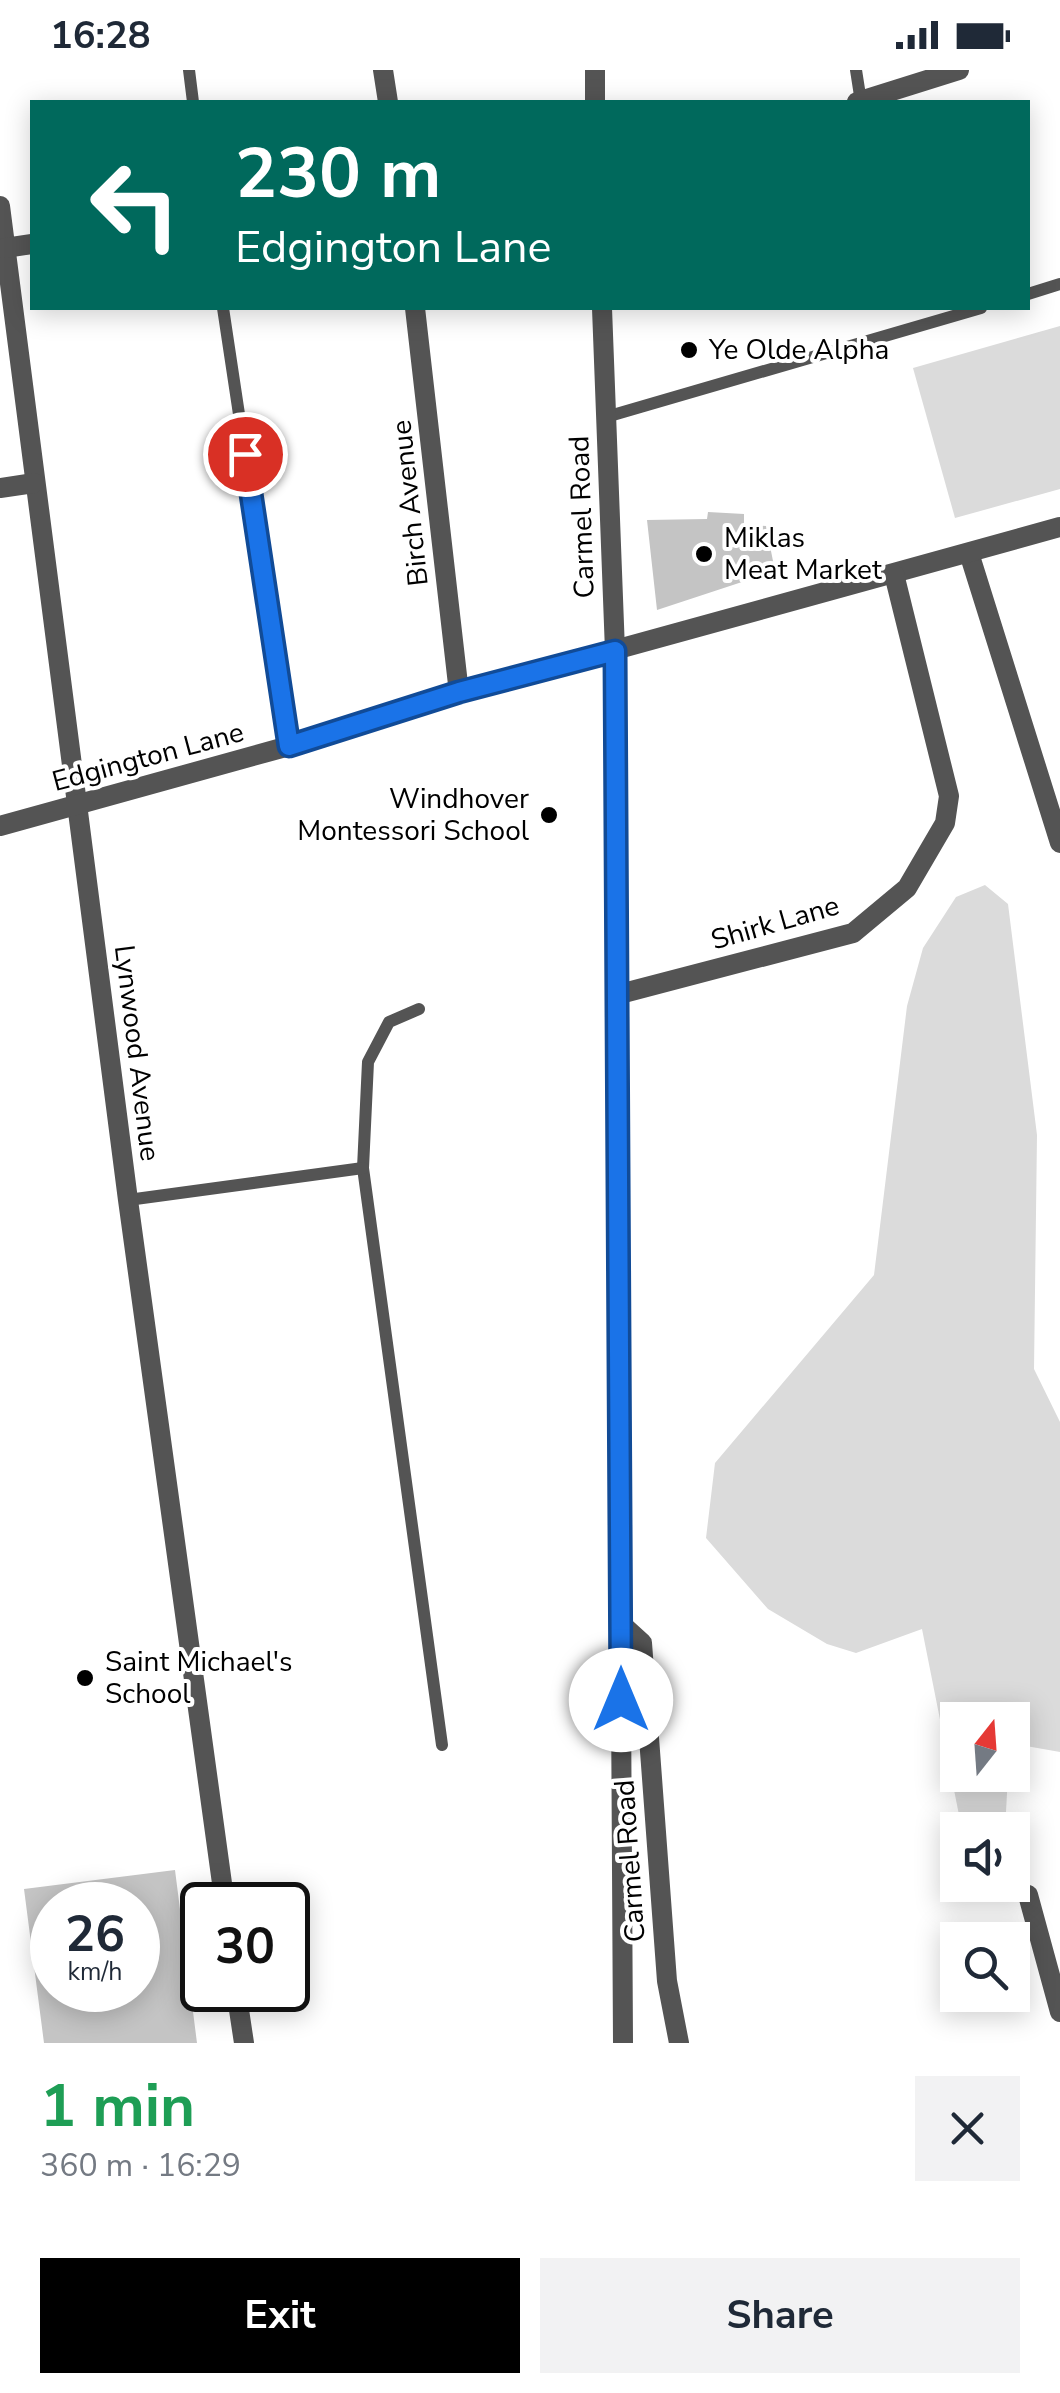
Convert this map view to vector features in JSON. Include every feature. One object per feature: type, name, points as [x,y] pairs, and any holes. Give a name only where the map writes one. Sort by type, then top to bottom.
[{"type":"street","points":[[383,70],[388,100]]},
{"type":"street","points":[[595,70],[595,100]]},
{"type":"street","points":[[865,100],[959,70]]},
{"type":"street","name":"Lynwood Avenue","points":[[0,206],[221,1882]]},
{"type":"street","points":[[6,248],[30,244]]},
{"type":"street","name":"Birch Avenue","points":[[415,310],[459,692]]},
{"type":"street","name":"Carmel Road","points":[[602,310],[615,651],[623,2043]]},
{"type":"street","points":[[0,488],[34,483]]},
{"type":"street","name":"Edgington Lane","points":[[0,826],[289,746],[459,692],[1060,527]]},
{"type":"street","points":[[970,553],[1054,802],[1060,842]]},
{"type":"street","name":"Shirk Lane","points":[[616,995],[853,933],[908,888],[945,823],[949,796],[894,574]]},
{"type":"street","name":"Carmel Road","points":[[620,1624],[642,1643],[666,1981],[679,2043]]},
{"type":"street","points":[[1030,1902],[1060,2012]]},
{"type":"street","points":[[239,2012],[244,2043]]},
{"type":"lane","points":[[189,70],[194,100]]},
{"type":"lane","points":[[856,70],[859,100]]},
{"type":"lane","points":[[1030,293],[1060,284]]},
{"type":"lane","points":[[223,310],[289,746]]},
{"type":"lane","points":[[606,417],[974,310]]},
{"type":"lane","points":[[419,1009],[389,1022],[368,1062],[363,1168],[442,1744]]},
{"type":"lane","points":[[128,1200],[363,1168]]},
{"type":"shaded area","points":[[1060,326],[1060,489],[955,518],[913,368]]},
{"type":"shaded area","points":[[985,885],[1008,904],[1037,1135],[1034,1369],[1060,1422],[1060,1752],[1030,1747],[1030,1702],[940,1702],[940,1719],[922,1629],[856,1653],[827,1644],[768,1609],[706,1538],[715,1463],[874,1275],[907,1006],[923,948],[956,897]]},
{"type":"shaded area","points":[[954,1792],[1007,1792],[1006,1812],[958,1812]]},
{"type":"building","points":[[708,512],[744,514],[744,525],[766,526],[775,571],[657,610],[647,520],[707,519]]},
{"type":"building","points":[[175,1870],[180,1909],[180,2012],[193,2012],[197,2043],[44,2043],[40,2012],[160,2012],[160,1882],[80,1882]]},
{"type":"building","points":[[30,1888],[30,1935],[24,1889]]},
{"type":"place","name":"Ye Olde Alpha","points":[[689,350]]},
{"type":"place","name":"Miklas Meat Market","points":[[704,554]]},
{"type":"place","name":"Windhover Montessori School","points":[[549,815]]},
{"type":"place","name":"Saint Michael's School","points":[[85,1678]]},
{"type":"route","points":[[245,454],[289,746],[459,692],[615,651],[621,1700]]}]
